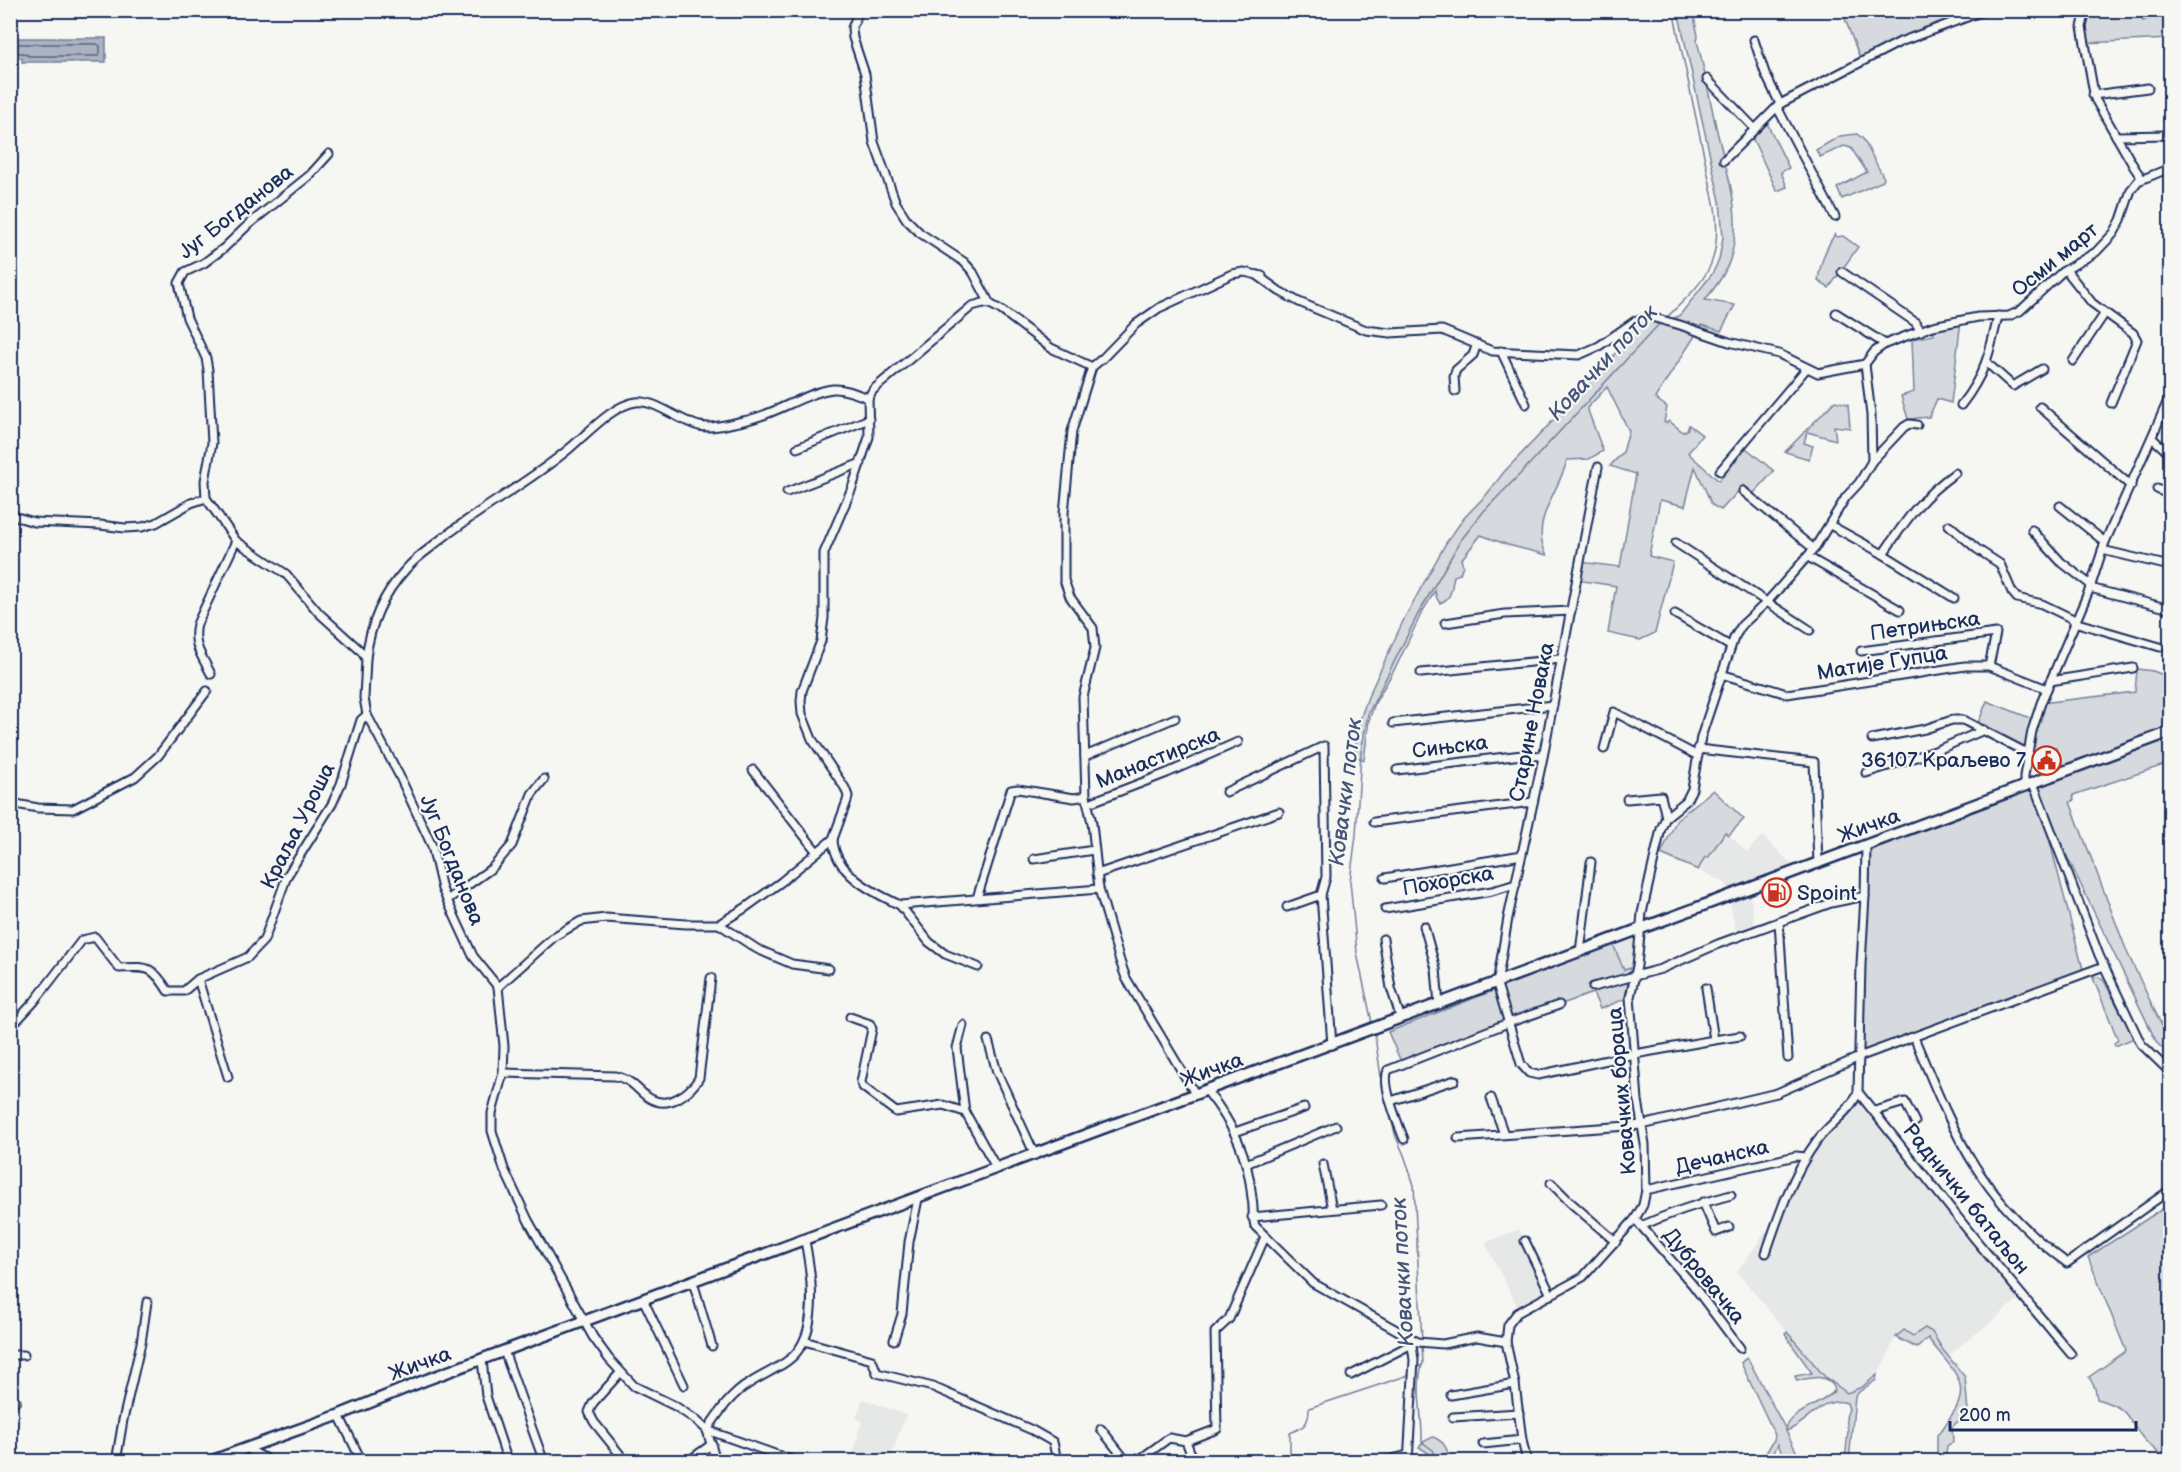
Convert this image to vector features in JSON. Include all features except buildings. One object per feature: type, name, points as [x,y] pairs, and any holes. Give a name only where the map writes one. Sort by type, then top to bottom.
[{"type":"main road","name":"Жичка","points":[[211,1461],[2170,732]]},
{"type":"street","points":[[859,10],[852,28],[853,38],[865,74],[874,142],[896,203],[907,220],[920,232],[964,262],[973,272],[990,304],[1051,348],[1092,367]]},
{"type":"street","points":[[1724,160],[1778,106],[1900,42],[1986,10]]},
{"type":"street","points":[[2086,10],[2082,27],[2093,94],[2142,179],[2170,168]]},
{"type":"street","points":[[1754,40],[1778,106],[1835,217]]},
{"type":"street","points":[[1707,80],[1755,129]]},
{"type":"street","points":[[2093,94],[2148,88]]},
{"type":"street","points":[[2116,136],[2170,135]]},
{"type":"street","name":"Југ Богданова","points":[[206,498],[205,481],[212,443],[208,370],[206,358],[187,318],[179,283],[185,272],[204,263],[310,176],[328,154]]},
{"type":"street","name":"Осми март","points":[[1865,364],[1874,352],[1885,344],[1951,322],[2020,311],[2066,270],[2096,252],[2114,233],[2131,190],[2142,179]]},
{"type":"street","points":[[2066,270],[2087,297],[2104,313],[2133,333],[2137,340],[2111,403]]},
{"type":"street","points":[[1196,1095],[1126,978],[1099,889],[1088,799],[1083,697],[1095,648],[1093,628],[1070,597],[1064,580],[1064,513],[1072,431],[1092,367],[1136,324],[1159,308],[1232,274],[1244,272],[1259,275],[1279,291],[1299,302],[1366,330],[1390,333],[1442,330],[1492,351],[1579,355],[1599,346],[1635,321],[1655,318],[1734,344],[1779,354],[1806,369],[1822,374],[1865,364],[1871,415],[1872,461]]},
{"type":"street","points":[[1842,272],[1916,322],[1921,332]]},
{"type":"street","points":[[978,967],[945,954],[929,942],[900,905],[873,892],[853,877],[838,860],[833,848],[833,839],[848,796],[812,739],[802,714],[801,701],[802,691],[821,641],[824,618],[824,553],[850,494],[869,437],[868,398],[873,390],[928,341],[972,306],[990,304]]},
{"type":"street","points":[[1836,313],[1885,344]]},
{"type":"street","points":[[2073,361],[2104,313]]},
{"type":"street","points":[[1960,405],[1978,381],[1986,362],[1998,316]]},
{"type":"street","points":[[1455,391],[1456,370],[1473,355],[1477,344]]},
{"type":"street","points":[[1501,351],[1526,404]]},
{"type":"street","points":[[1986,362],[2013,386],[2042,369]]},
{"type":"street","points":[[1720,471],[1806,369]]},
{"type":"street","name":"Југ Богданова","points":[[498,987],[473,956],[442,889],[432,846],[399,775],[367,715],[364,698],[366,659],[376,615],[390,588],[407,567],[442,538],[503,495],[540,473],[619,406],[648,402],[678,418],[700,426],[717,426],[768,415],[818,393],[834,389],[868,398]]},
{"type":"street","points":[[2170,396],[2104,546],[2090,587],[2049,685],[2032,731],[2024,776],[2104,966],[2141,1044],[2170,1072]]},
{"type":"street","points":[[2040,407],[2131,486]]},
{"type":"street","points":[[797,448],[869,419]]},
{"type":"street","points":[[1627,799],[1660,796],[1666,818],[1689,796],[1694,782],[1698,752],[1721,674],[1730,646],[1742,625],[1767,602],[1808,557],[1872,461],[1904,427],[1917,425]]},
{"type":"street","points":[[2152,438],[2170,454]]},
{"type":"street","points":[[787,492],[861,463]]},
{"type":"street","name":"Старине Новака","points":[[1497,984],[1598,467]]},
{"type":"street","points":[[1883,554],[1917,505],[1955,473]]},
{"type":"street","points":[[2157,489],[2170,495]]},
{"type":"street","points":[[1743,491],[1814,549]]},
{"type":"street","points":[[10,515],[34,522],[142,527],[156,523],[191,503],[206,498],[236,541],[286,574],[318,613],[358,647],[366,659]]},
{"type":"street","points":[[2060,506],[2104,546],[2170,566]]},
{"type":"street","points":[[1830,525],[1883,554],[1954,598]]},
{"type":"street","points":[[1949,525],[1977,549],[2000,564],[2017,598],[2042,604],[2074,621],[2160,647]]},
{"type":"street","points":[[2032,530],[2061,562],[2090,587],[2170,609]]},
{"type":"street","points":[[211,674],[201,657],[194,635],[196,624],[236,541]]},
{"type":"street","points":[[1676,543],[1810,630]]},
{"type":"street","points":[[1808,557],[1900,610]]},
{"type":"street","points":[[1445,623],[1505,614],[1571,611]]},
{"type":"street","points":[[1675,614],[1730,646]]},
{"type":"street","name":"Петрињска","points":[[1861,651],[1996,633],[1989,666]]},
{"type":"street","points":[[1421,674],[1561,659]]},
{"type":"street","name":"Матије Гупца","points":[[1721,674],[1787,694],[1965,666],[1989,666],[2049,685]]},
{"type":"street","points":[[2049,685],[2133,668]]},
{"type":"street","points":[[10,803],[38,808],[73,809],[135,777],[158,756],[207,691]]},
{"type":"street","points":[[1393,723],[1553,705]]},
{"type":"street","points":[[1604,748],[1614,712],[1698,752],[1814,762],[1818,864]]},
{"type":"street","name":"Краља Уроша","points":[[10,1028],[34,1002],[82,940],[88,938],[95,937],[119,968],[146,967],[158,975],[168,991],[183,991],[198,979],[248,957],[264,940],[286,876],[332,804],[341,784],[361,720],[367,715]]},
{"type":"street","points":[[1085,756],[1175,718]]},
{"type":"street","points":[[1872,739],[1925,729],[1953,720],[1963,720],[2029,754]]},
{"type":"street","points":[[1866,773],[1935,752],[1984,730]]},
{"type":"street","name":"Манастирска","points":[[1088,799],[1167,773],[1238,742]]},
{"type":"street","points":[[1226,792],[1324,746],[1326,877],[1321,895],[1332,1045]]},
{"type":"street","name":"Сињска","points":[[1397,770],[1522,755],[1543,756]]},
{"type":"street","points":[[753,770],[818,852]]},
{"type":"street","points":[[447,900],[492,868],[512,845],[532,794],[544,779]]},
{"type":"street","points":[[977,898],[1011,790],[1018,789],[1088,799]]},
{"type":"street","points":[[1374,822],[1533,802]]},
{"type":"street","points":[[1097,874],[1279,812]]},
{"type":"street","name":"Ковачких бораца","points":[[1506,1342],[1511,1319],[1526,1307],[1583,1277],[1616,1242],[1643,1205],[1646,1190],[1645,1144],[1638,1100],[1630,997],[1635,977],[1645,894],[1660,830],[1666,818]]},
{"type":"street","points":[[797,1461],[707,1430],[675,1406],[634,1386],[620,1373],[598,1344],[528,1220],[504,1168],[492,1131],[492,1113],[502,1073],[504,1046],[498,987],[555,936],[581,921],[606,918],[719,924],[745,908],[833,839]]},
{"type":"street","points":[[1766,1253],[1784,1201],[1806,1157],[1818,1139],[1852,1103],[1858,1092],[1860,964],[1866,846]]},
{"type":"street","points":[[1034,859],[1094,850]]},
{"type":"street","points":[[1385,878],[1522,855]]},
{"type":"street","points":[[1580,952],[1591,862]]},
{"type":"street","name":"Похорска","points":[[1385,909],[1492,891],[1516,884]]},
{"type":"street","points":[[900,905],[1099,889]]},
{"type":"street","points":[[1287,907],[1321,895]]},
{"type":"street","points":[[1593,987],[1661,969],[1708,947],[1831,903],[1865,896]]},
{"type":"street","points":[[1779,922],[1788,1058]]},
{"type":"street","points":[[719,924],[756,949],[792,964],[830,969]]},
{"type":"street","points":[[1424,926],[1436,969],[1439,1005]]},
{"type":"street","points":[[1383,939],[1389,979],[1401,1019]]},
{"type":"street","points":[[1458,1138],[1642,1125],[1777,1093],[1858,1057],[2104,966]]},
{"type":"street","points":[[502,1073],[615,1076],[628,1081],[652,1100],[667,1102],[679,1097],[692,1089],[699,1078],[711,978]]},
{"type":"street","points":[[198,979],[228,1077]]},
{"type":"street","points":[[1497,984],[1521,1064],[1534,1075],[1635,1054],[1740,1036]]},
{"type":"street","points":[[1706,988],[1714,1040]]},
{"type":"street","points":[[1404,1139],[1391,1101],[1386,1079],[1388,1070],[1559,1005]]},
{"type":"street","points":[[850,1017],[870,1024],[872,1029],[861,1082],[863,1087],[896,1112],[943,1105],[965,1112]]},
{"type":"street","points":[[963,1025],[957,1048],[965,1112],[997,1169]]},
{"type":"street","name":"Раднички батаљон","points":[[1914,1037],[1947,1118],[1977,1171],[1994,1196],[2029,1232],[2067,1263],[2170,1190]]},
{"type":"street","points":[[988,1040],[997,1072],[1035,1155]]},
{"type":"street","points":[[1391,1101],[1455,1080]]},
{"type":"street","points":[[1207,1091],[1221,1109],[1244,1151],[1255,1226],[1313,1283],[1414,1341],[1429,1344],[1451,1343],[1477,1337],[1506,1342],[1527,1461]]},
{"type":"street","name":"Раднички батаљон","points":[[1858,1092],[1975,1239],[2071,1354]]},
{"type":"street","points":[[1491,1098],[1504,1134]]},
{"type":"street","points":[[1875,1111],[1905,1102],[1915,1122]]},
{"type":"street","points":[[1235,1132],[1304,1108]]},
{"type":"street","points":[[1246,1164],[1336,1126]]},
{"type":"street","name":"Дечанска","points":[[1646,1190],[1796,1156],[1806,1157]]},
{"type":"street","points":[[1323,1164],[1332,1209]]},
{"type":"street","points":[[1551,1183],[1616,1242]]},
{"type":"street","name":"Дубровачка","points":[[1641,1226],[1662,1219],[1673,1212],[1731,1195]]},
{"type":"street","points":[[894,1340],[902,1314],[909,1242],[918,1199]]},
{"type":"street","name":"Дубровачка","points":[[1703,1203],[1716,1232],[1729,1227]]},
{"type":"street","points":[[1252,1217],[1381,1205]]},
{"type":"street","name":"Дубровачка","points":[[1635,1219],[1692,1284],[1740,1348]]},
{"type":"street","points":[[1136,1461],[1168,1438],[1186,1441],[1217,1429],[1215,1332],[1229,1320],[1265,1237]]},
{"type":"street","points":[[707,1430],[723,1407],[739,1390],[796,1353],[804,1341],[808,1327],[811,1273],[804,1241]]},
{"type":"street","points":[[1525,1241],[1551,1295]]},
{"type":"street","points":[[693,1282],[712,1346]]},
{"type":"street","points":[[643,1299],[684,1385]]},
{"type":"street","points":[[116,1461],[141,1343],[147,1302]]},
{"type":"street","points":[[804,1341],[872,1360],[877,1373],[933,1387],[1032,1430],[1053,1442],[1056,1456]]},
{"type":"street","points":[[1380,1461],[1408,1458],[1414,1341]]},
{"type":"street","points":[[1351,1375],[1414,1341]]},
{"type":"street","points":[[504,1352],[544,1461]]},
{"type":"street","points":[[10,1355],[24,1355]]},
{"type":"street","points":[[482,1360],[486,1396],[508,1461]]},
{"type":"street","points":[[620,1373],[593,1403],[589,1412],[594,1422],[626,1461]]},
{"type":"street","points":[[1451,1395],[1515,1384]]},
{"type":"street","points":[[1453,1417],[1519,1413]]},
{"type":"street","points":[[339,1414],[362,1461]]},
{"type":"street","points":[[1101,1429],[1127,1461]]},
{"type":"street","points":[[707,1430],[716,1461]]},
{"type":"street","points":[[1483,1444],[1522,1440]]},
{"type":"street","points":[[1186,1441],[1194,1461]]},
{"type":"street","points":[[687,1461],[712,1444]]},
{"type":"street","points":[[246,1448],[272,1461]]},
{"type":"shaded area","points":[[1678,11],[1693,11],[1697,41],[1734,207],[1735,237],[1730,259],[1722,278],[1705,300],[1735,305],[1721,331],[1702,325],[1655,398],[1667,407],[1664,422],[1669,421],[1683,432],[1689,425],[1702,435],[1688,453],[1719,481],[1746,448],[1774,471],[1754,493],[1744,485],[1721,510],[1712,505],[1695,467],[1685,506],[1660,500],[1649,556],[1673,562],[1655,633],[1640,640],[1608,633],[1616,586],[1576,580],[1580,562],[1620,567],[1636,474],[1610,466],[1623,452],[1629,431],[1607,387],[1587,408],[1603,451],[1589,459],[1567,460],[1543,518],[1542,543],[1547,555],[1481,535],[1461,560],[1463,565],[1460,574],[1454,576],[1451,592],[1447,598],[1440,603],[1435,591],[1421,614],[1397,665],[1375,703],[1369,720],[1364,760],[1354,756],[1358,725],[1368,697],[1405,617],[1446,543],[1464,518],[1504,472],[1608,363],[1632,331],[1635,321],[1641,319],[1668,321],[1680,315],[1712,274],[1719,260],[1723,237],[1720,201]]},
{"type":"shaded area","points":[[1842,11],[1943,11],[1949,25],[1861,61]]},
{"type":"shaded area","points":[[2086,11],[2137,11],[2143,21],[2165,11],[2170,22],[2170,39],[2084,43]]},
{"type":"shaded area","points":[[1765,119],[1789,168],[1781,172],[1787,187],[1777,191],[1750,133]]},
{"type":"shaded area","points":[[1857,134],[1863,139],[1884,178],[1883,181],[1842,199],[1837,188],[1867,172],[1851,148],[1844,146],[1820,157],[1816,150],[1840,136]]},
{"type":"shaded area","points":[[1835,234],[1837,237],[1843,236],[1858,247],[1829,288],[1818,281],[1824,256]]},
{"type":"shaded area","points":[[1961,320],[1951,403],[1937,399],[1929,417],[1908,419],[1901,396],[1914,392],[1912,339],[1934,335],[1933,326]]},
{"type":"shaded area","points":[[1835,401],[1848,404],[1850,428],[1834,426],[1836,440],[1807,432],[1804,443],[1813,446],[1809,459],[1785,452]]},
{"type":"shaded area","points":[[2137,669],[2153,671],[2169,677],[2170,682],[2165,684],[2167,690],[2170,689],[2170,763],[2073,795],[2074,800],[2070,802],[2127,952],[2170,1043],[2170,1056],[2157,1043],[2038,796],[2084,973],[1858,1057],[1866,846],[2064,771],[2056,748],[2029,754],[1977,726],[1987,701],[2035,720],[2041,703],[2135,692]]},
{"type":"shaded area","points":[[1713,790],[1744,819],[1729,835],[1725,832],[1708,858],[1705,857],[1698,870],[1661,854],[1677,819]]},
{"type":"shaded area","points":[[1725,831],[1747,852],[1762,836],[1799,871],[1749,890],[1756,930],[1737,937],[1726,883],[1698,870],[1705,856],[1709,858]]},
{"type":"shaded area","points":[[1640,934],[1637,966],[1624,970],[1613,944]]},
{"type":"shaded area","points":[[1613,944],[1624,970],[1637,966],[1630,997],[1600,1009],[1593,993],[1402,1064],[1388,1032]]},
{"type":"shaded area","points":[[2099,977],[2104,981],[2133,1036],[2132,1039],[2115,1046],[2114,1043],[2118,1040],[2093,978]]},
{"type":"shaded area","points":[[1861,1099],[2018,1300],[1948,1356],[1932,1332],[1925,1328],[1913,1336],[1900,1334],[1893,1341],[1888,1356],[1877,1375],[1862,1387],[1847,1393],[1825,1377],[1737,1272],[1780,1212],[1776,1200],[1806,1157]]},
{"type":"shaded area","points":[[2170,1204],[2170,1461],[2163,1462],[2121,1409],[2097,1399],[2095,1388],[2089,1377],[2126,1351],[2088,1257]]},
{"type":"shaded area","points":[[1519,1229],[1551,1295],[1520,1311],[1485,1243]]},
{"type":"shaded area","points":[[1925,1328],[1932,1332],[1965,1377],[1968,1412],[1952,1427],[1953,1442],[1947,1446],[1945,1461],[1937,1461],[1937,1435],[1958,1404],[1961,1394],[1960,1384],[1950,1366],[1928,1338],[1917,1348],[1896,1337],[1904,1330],[1913,1336]]},
{"type":"shaded area","points":[[1787,1332],[1825,1377],[1847,1393],[1862,1387],[1877,1375],[1876,1380],[1855,1397],[1849,1461],[1845,1461],[1848,1431],[1846,1417],[1849,1409],[1847,1403],[1839,1401],[1823,1406],[1794,1428],[1786,1431],[1801,1461],[1785,1461],[1778,1444],[1770,1461],[1761,1461],[1775,1435],[1741,1363],[1747,1357],[1786,1430],[1793,1418],[1835,1390],[1832,1384],[1824,1378],[1797,1381],[1795,1376],[1812,1373],[1788,1339],[1785,1334]]},
{"type":"shaded area","points":[[863,1399],[906,1415],[889,1461],[850,1461],[859,1436],[857,1435],[862,1421],[856,1418]]},
{"type":"shaded area","points":[[1433,1437],[1445,1446],[1449,1461],[1431,1461],[1430,1454],[1419,1447]]},
{"type":"water","points":[[10,38],[106,38],[106,62],[22,62],[22,58],[11,58]]},
{"type":"waterway","name":"Ковачки поток","points":[[1665,319],[1690,294],[1708,271],[1716,244],[1717,227],[1715,207],[1673,10]]},
{"type":"waterway","name":"Ковачки поток","points":[[1372,1023],[1357,953],[1350,881],[1356,835],[1361,752],[1368,714],[1418,614],[1461,540],[1484,511],[1661,322]]},
{"type":"waterway","name":"Ковачки поток","points":[[1374,1030],[1383,1090],[1396,1137],[1414,1185],[1422,1341]]},
{"type":"waterway","name":"Ковачки поток","points":[[1415,1370],[1423,1364],[1422,1345]]},
{"type":"waterway","points":[[1422,1365],[1419,1384],[1422,1442],[1433,1450],[1438,1462]]},
{"type":"waterway","name":"Ковачки поток","points":[[1290,1462],[1290,1433],[1305,1424],[1309,1408],[1409,1375]]},
{"type":"place","name":"36107 Краљево 7","points":[[2047,760]]},
{"type":"place","name":"Spoint","points":[[1776,893]]}]
